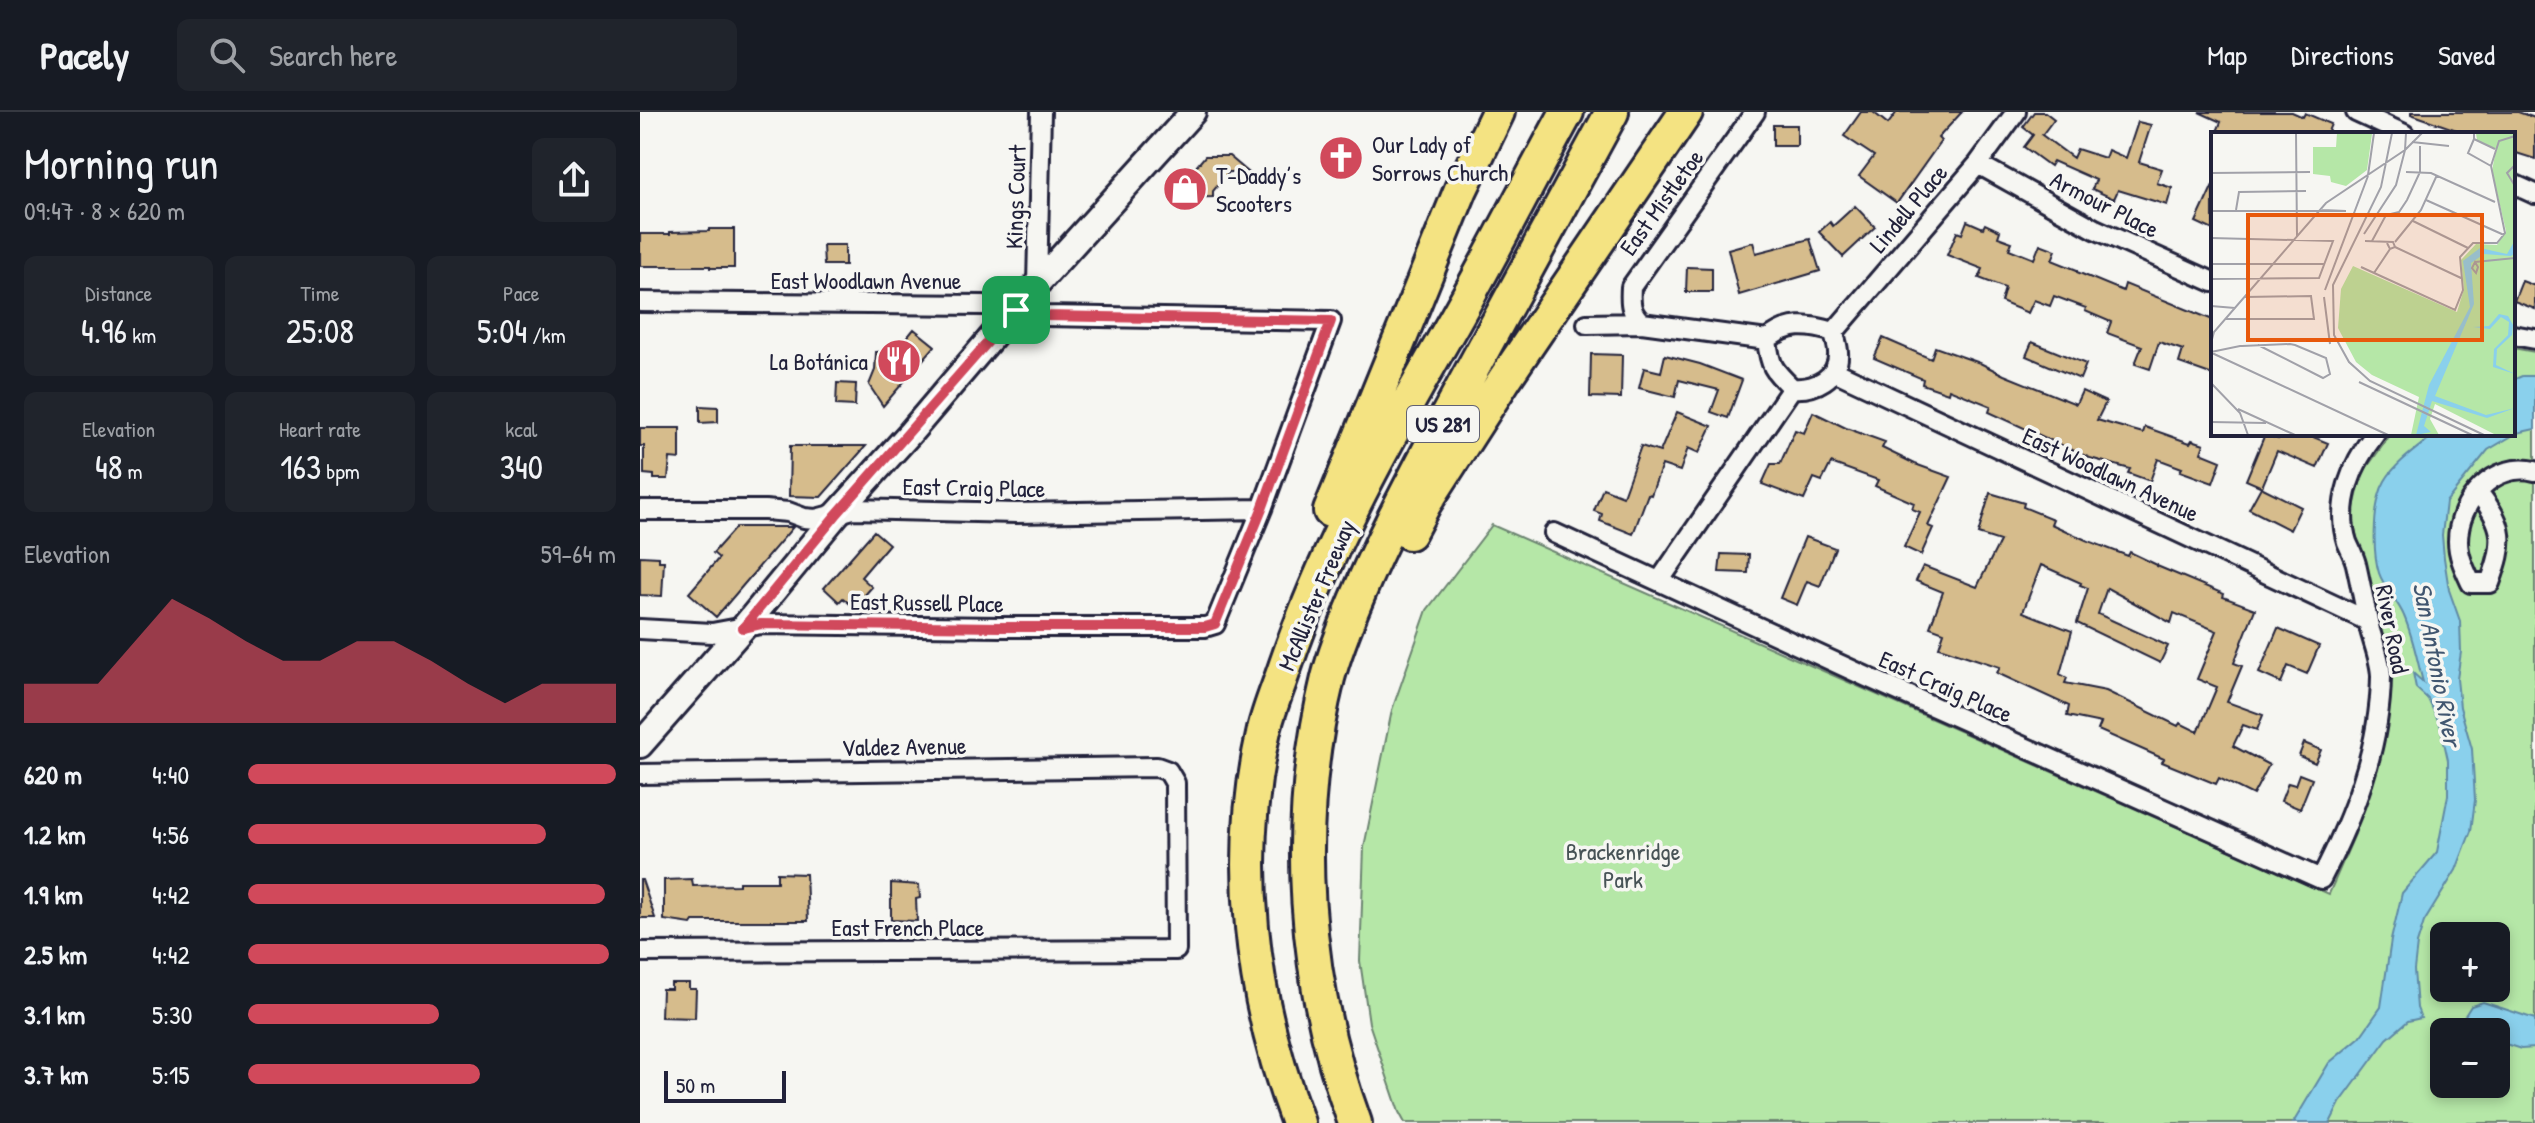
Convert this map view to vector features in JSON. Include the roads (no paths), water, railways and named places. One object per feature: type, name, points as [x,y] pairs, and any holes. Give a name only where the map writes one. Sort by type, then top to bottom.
[{"type":"highway","points":[[1264,730],[1278,655],[1303,578],[1461,189],[1498,112]]},
{"type":"highway","name":"McAllister Freeway","points":[[1298,1123],[1280,1077],[1269,1036],[1249,898],[1251,814],[1264,730],[1299,626],[1341,530],[1396,423],[1473,288],[1567,112]]},
{"type":"highway","name":"McAllister Freeway","points":[[1355,1123],[1339,1080],[1313,950],[1306,867],[1309,796],[1328,676],[1371,565],[1415,476],[1612,112]]},
{"type":"highway","points":[[1315,752],[1349,676],[1366,624],[1392,563],[1425,503],[1506,377],[1686,112]]},
{"type":"main road","points":[[640,745],[1037,284],[1193,112]]},
{"type":"street","name":"Kings Court","points":[[1037,284],[1041,112]]},
{"type":"street","name":"East Mistletoe","points":[[1642,323],[1632,314],[1631,287],[1755,112]]},
{"type":"street","name":"Lindell Place","points":[[1834,332],[1978,164],[2016,112]]},
{"type":"street","points":[[2356,112],[2400,132]]},
{"type":"street","name":"Armour Place","points":[[1978,164],[2095,229],[2211,281]]},
{"type":"street","points":[[2515,185],[2535,194]]},
{"type":"street","name":"East Woodlawn Avenue","points":[[640,302],[984,305],[1045,316],[1331,321],[1262,509]]},
{"type":"street","points":[[1587,324],[1642,323],[1767,340]]},
{"type":"street","points":[[1797,325],[1834,332],[1839,354],[1834,371],[1817,387],[1792,388],[1769,361],[1767,340],[1778,330],[1797,325]]},
{"type":"street","points":[[2515,335],[2535,339]]},
{"type":"street","name":"East Woodlawn Avenue","points":[[1834,371],[2368,621]]},
{"type":"street","points":[[1660,580],[1792,388]]},
{"type":"street","name":"River Road","points":[[2321,879],[2343,836],[2373,749],[2379,717],[2381,673],[2354,559],[2346,540],[2344,500],[2349,478],[2361,452],[2373,436]]},
{"type":"street","points":[[2478,492],[2487,480],[2506,471],[2521,467],[2535,471]]},
{"type":"street","name":"East Craig Place","points":[[640,510],[765,510],[816,519],[853,509],[1016,513],[1262,509]]},
{"type":"street","name":"East Russell Place","points":[[640,629],[712,633],[761,624],[1205,627],[1215,624],[1262,509]]},
{"type":"street","name":"East Craig Place","points":[[1554,533],[2321,879]]},
{"type":"street","name":"Valdez Avenue","points":[[640,774],[1157,767],[1168,771],[1175,783],[1176,950]]},
{"type":"street","name":"East French Place","points":[[640,952],[1176,950]]},
{"type":"water","points":[[2535,376],[2535,429],[2515,434],[2515,379]]},
{"type":"water","name":"San Antonio River","points":[[2433,436],[2512,436],[2488,450],[2446,502],[2442,535],[2449,590],[2460,621],[2461,652],[2457,679],[2460,707],[2472,749],[2475,800],[2471,831],[2456,870],[2424,922],[2417,944],[2414,970],[2417,1008],[2421,1018],[2408,1021],[2387,1039],[2340,1103],[2330,1123],[2293,1123],[2329,1063],[2360,1037],[2381,1007],[2402,893],[2437,852],[2448,795],[2448,760],[2440,724],[2428,699],[2416,688],[2413,673],[2423,682],[2410,632],[2401,610],[2381,579],[2377,564],[2375,526],[2381,490],[2395,468]]},
{"type":"water","points":[[2483,1002],[2535,1019],[2535,1048],[2510,1045],[2510,1018],[2465,1018],[2471,1006]]},
{"type":"place","name":"Our Lady of Sorrows Church","points":[[1341,158]]},
{"type":"place","name":"T-Daddy’s Scooters","points":[[1185,189]]},
{"type":"place","name":"La Botánica","points":[[899,361]]},
{"type":"park label","name":"Brackenridge Park","points":[[1623,865]]}]
